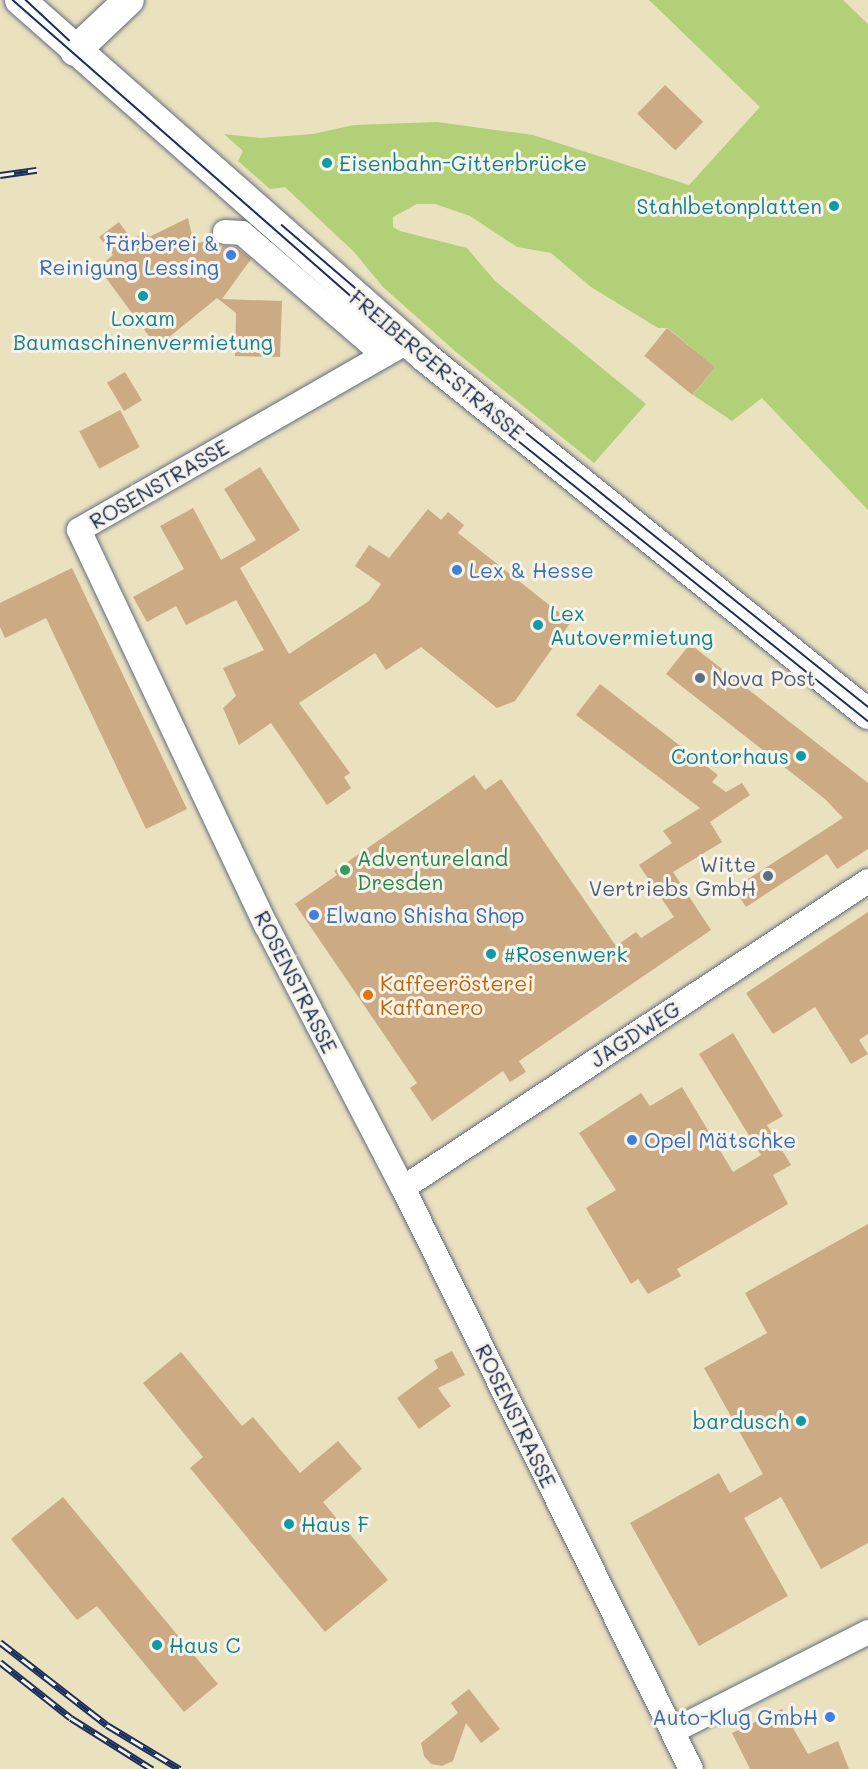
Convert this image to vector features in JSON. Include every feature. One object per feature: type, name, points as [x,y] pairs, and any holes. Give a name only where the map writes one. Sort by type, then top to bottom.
[{"type":"street","name":"FREIBERGER STRASSE","points":[[21,0],[395,348],[868,714]]},
{"type":"street","points":[[75,51],[129,0]]},
{"type":"street","points":[[225,232],[242,233],[395,348]]},
{"type":"street","name":"ROSENSTRASSE","points":[[395,348],[79,530],[261,915],[403,1188],[691,1769]]},
{"type":"street","name":"JAGDWEG","points":[[403,1188],[868,881]]},
{"type":"street","points":[[673,1731],[868,1632]]},
{"type":"green space","points":[[649,0],[843,0],[868,24],[868,510],[762,398],[732,421],[693,395],[715,367],[668,328],[658,328],[591,287],[551,253],[517,247],[470,216],[435,204],[417,204],[393,217],[393,227],[400,231],[467,248],[495,281],[646,404],[594,463],[456,352],[383,287],[354,252],[285,187],[270,189],[238,161],[243,151],[224,134],[260,138],[313,134],[354,125],[437,122],[533,135],[689,185],[760,107]]},
{"type":"building","points":[[665,85],[703,122],[675,151],[637,114]]},
{"type":"building","points":[[188,218],[194,244],[207,241],[219,252],[223,246],[236,247],[251,259],[222,299],[282,301],[280,357],[235,356],[236,313],[217,298],[157,347],[98,267],[113,255],[99,237],[119,222],[132,240],[145,231],[149,237]]},
{"type":"building","points":[[667,328],[715,367],[693,395],[644,356]]},
{"type":"building","points":[[125,372],[142,400],[124,411],[107,383]]},
{"type":"building","points":[[120,410],[140,447],[99,469],[79,432]]},
{"type":"building","points":[[260,467],[300,530],[240,568],[289,654],[369,601],[381,584],[355,566],[369,545],[389,558],[428,509],[441,520],[448,512],[464,525],[458,533],[571,622],[515,701],[497,708],[421,647],[386,670],[375,653],[299,703],[350,773],[344,777],[351,788],[327,805],[271,723],[239,745],[223,708],[236,696],[223,668],[264,650],[236,600],[186,625],[176,606],[147,622],[133,597],[184,569],[160,526],[193,508],[221,560],[256,540],[224,489]]},
{"type":"building","points":[[72,568],[187,809],[146,829],[46,618],[5,638],[0,627],[0,603]]},
{"type":"building","name":"Contorhaus","points":[[690,644],[868,783],[868,849],[837,869],[827,854],[746,907],[734,888],[843,818],[825,799],[666,674]]},
{"type":"building","name":"#Rosenwerk","points":[[600,684],[718,775],[712,782],[726,792],[742,783],[750,795],[710,822],[722,842],[673,872],[711,930],[519,1061],[526,1072],[510,1082],[503,1071],[432,1121],[410,1088],[417,1083],[295,904],[337,875],[334,871],[474,775],[485,790],[501,779],[616,946],[636,932],[641,938],[674,917],[639,865],[672,843],[663,831],[700,808],[576,715]]},
{"type":"building","points":[[868,912],[868,1034],[859,1040],[868,1054],[851,1064],[815,1007],[773,1034],[746,993]]},
{"type":"building","points":[[733,1033],[783,1116],[767,1125],[791,1165],[773,1175],[788,1204],[677,1269],[681,1276],[648,1294],[638,1279],[631,1284],[586,1208],[616,1190],[579,1133],[641,1093],[650,1106],[682,1087],[733,1172],[761,1155],[699,1054]]},
{"type":"building","name":"bardusch","points":[[868,1224],[868,1543],[821,1569],[781,1497],[744,1518],[788,1596],[699,1646],[630,1523],[719,1473],[730,1493],[763,1474],[704,1368],[767,1333],[745,1293]]},
{"type":"building","points":[[452,1351],[465,1375],[438,1388],[451,1406],[419,1429],[397,1398],[438,1368],[434,1360]]},
{"type":"building","name":"Haus F","points":[[181,1352],[242,1426],[253,1417],[300,1473],[338,1441],[362,1469],[323,1502],[388,1580],[325,1632],[190,1468],[203,1457],[143,1383]]},
{"type":"building","points":[[63,1497],[218,1684],[184,1712],[97,1606],[77,1620],[11,1539]]},
{"type":"building","points":[[469,1689],[500,1729],[481,1743],[466,1723],[453,1761],[442,1766],[431,1764],[424,1756],[421,1743],[458,1713],[451,1703]]},
{"type":"building","points":[[782,1709],[808,1754],[838,1741],[849,1769],[750,1769],[732,1733]]},
{"type":"tram line","points":[[13,0],[496,423],[868,721]]},
{"type":"tram line","points":[[26,0],[69,40]]},
{"type":"tram line","points":[[282,225],[494,407],[868,707]]},
{"type":"railway","points":[[0,175],[37,170]]},
{"type":"railway","points":[[0,1642],[107,1725],[180,1769]]},
{"type":"railway","points":[[0,1662],[71,1718],[152,1769]]},
{"type":"place","name":"Eisenbahn-Gitterbrücke","points":[[327,163]]},
{"type":"place","name":"Stahlbetonplatten","points":[[834,206]]},
{"type":"place","name":"Färberei & Reinigung Lessing","points":[[231,255]]},
{"type":"place","name":"Loxam Baumaschinenvermietung","points":[[143,296]]},
{"type":"place","name":"Lex & Hesse","points":[[457,570]]},
{"type":"place","name":"Lex Autovermietung","points":[[538,625]]},
{"type":"place","name":"Nova Post","points":[[700,678]]},
{"type":"place","name":"Contorhaus","points":[[801,756]]},
{"type":"place","name":"Adventureland Dresden","points":[[345,870]]},
{"type":"place","name":"Witte Vertriebs GmbH","points":[[768,876]]},
{"type":"place","name":"Elwano Shisha Shop","points":[[314,915]]},
{"type":"place","name":"#Rosenwerk","points":[[491,954]]},
{"type":"place","name":"Kaffeerösterei Kaffanero","points":[[368,995]]},
{"type":"place","name":"Opel Mätschke","points":[[632,1140]]},
{"type":"place","name":"bardusch","points":[[801,1421]]},
{"type":"place","name":"Haus F","points":[[289,1524]]},
{"type":"place","name":"Haus C","points":[[157,1645]]},
{"type":"place","name":"Auto-Klug GmbH","points":[[830,1717]]}]
